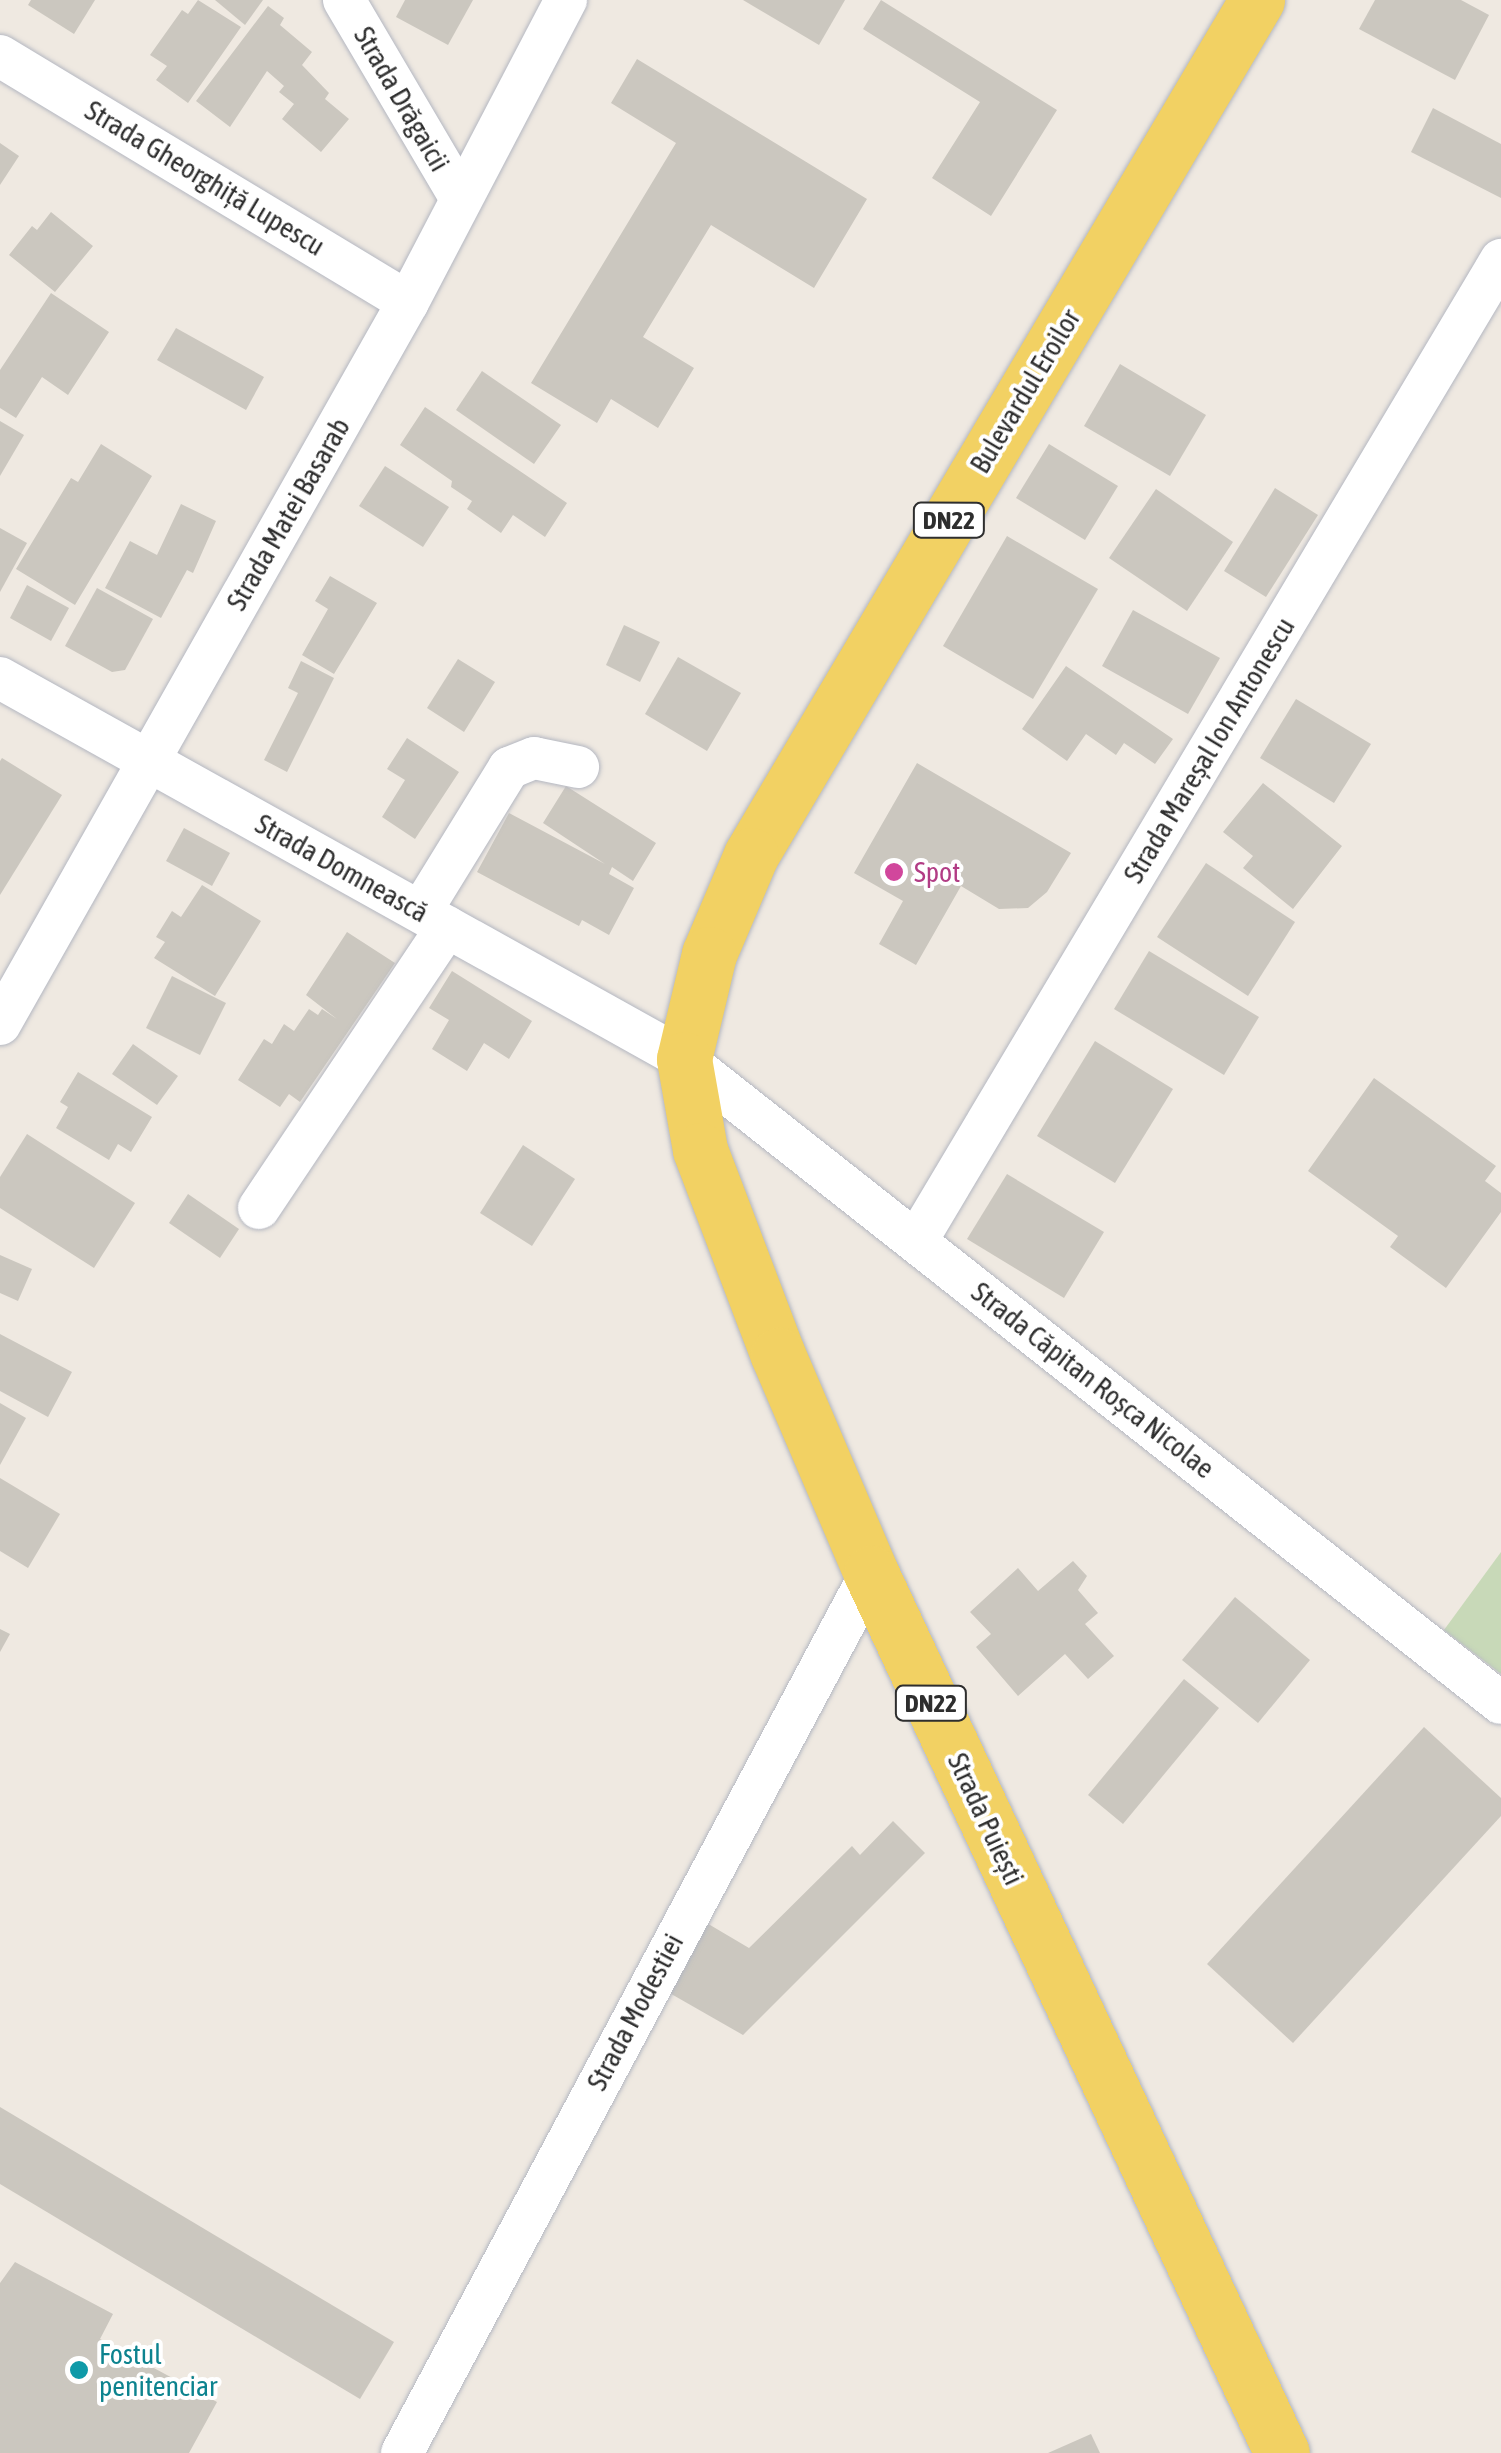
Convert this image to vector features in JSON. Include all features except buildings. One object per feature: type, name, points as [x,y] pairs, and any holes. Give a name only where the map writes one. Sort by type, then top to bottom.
[{"type":"main road","name":"Bulevardul Eroilor","points":[[684,1059],[709,954],[751,855],[1257,0]]},
{"type":"main road","name":"Strada Puiești","points":[[684,1059],[700,1150],[778,1355],[871,1573],[1282,2453]]},
{"type":"street","name":"Strada Drăgaicii","points":[[344,0],[460,197]]},
{"type":"street","name":"Strada Matei Basarab","points":[[0,1024],[408,302],[566,0]]},
{"type":"street","name":"Strada Gheorghiță Lupescu","points":[[0,56],[408,302]]},
{"type":"street","name":"Strada Mareșal Ion Antonescu","points":[[917,1240],[1501,260]]},
{"type":"street","name":"Strada Domnească","points":[[0,678],[684,1059]]},
{"type":"street","points":[[259,1208],[434,919],[509,768],[534,758],[578,767]]},
{"type":"street","name":"Strada Căpitan Roșca Nicolae","points":[[684,1059],[1501,1703]]},
{"type":"street","name":"Strada Modestiei","points":[[402,2453],[871,1573]]},
{"type":"green space","points":[[1501,1552],[1501,1674],[1444,1630]]},
{"type":"place","name":"Spot","points":[[894,872]]},
{"type":"place","name":"Fostul penitenciar","points":[[79,2370]]}]
